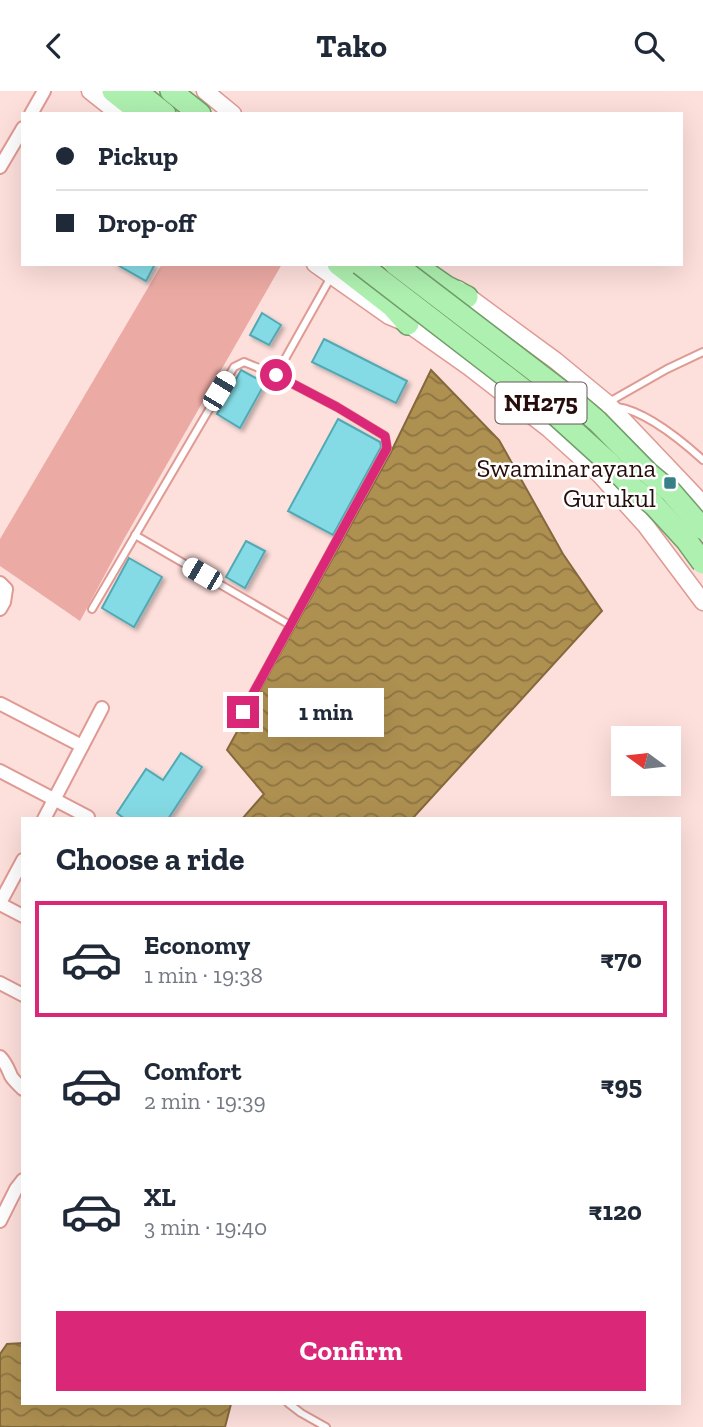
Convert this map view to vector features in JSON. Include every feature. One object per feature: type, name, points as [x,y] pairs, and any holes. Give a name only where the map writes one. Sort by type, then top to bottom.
[{"type":"highway","points":[[113,91],[139,112]]},
{"type":"highway","points":[[136,91],[162,112]]},
{"type":"highway","points":[[171,91],[197,112]]},
{"type":"highway","points":[[187,91],[213,112]]},
{"type":"highway","name":"NH275","points":[[363,266],[564,422],[654,505],[703,563]]},
{"type":"highway","name":"NH275","points":[[398,266],[569,397],[671,492],[703,529]]},
{"type":"highway","name":"NH275","points":[[417,266],[467,297]]},
{"type":"highway","name":"NH275","points":[[335,270],[392,306],[408,324]]},
{"type":"street","points":[[32,112],[44,91]]},
{"type":"street","points":[[90,91],[116,112]]},
{"type":"street","points":[[205,91],[231,112]]},
{"type":"street","points":[[0,167],[21,131]]},
{"type":"street","name":"NH275","points":[[432,266],[467,297],[556,361],[609,405],[703,506]]},
{"type":"street","name":"NH275","points":[[408,324],[549,429],[600,475],[646,526],[703,602]]},
{"type":"street","points":[[664,549],[703,506]]},
{"type":"street","points":[[0,583],[6,589],[0,609]]},
{"type":"street","points":[[1,704],[82,746]]},
{"type":"street","points":[[45,817],[102,708]]},
{"type":"street","points":[[0,771],[88,817]]},
{"type":"street","points":[[21,864],[0,904],[21,915]]},
{"type":"street","points":[[0,983],[21,994]]},
{"type":"street","points":[[0,1057],[9,1068],[12,1079],[21,1087]]},
{"type":"street","points":[[0,1221],[21,1183]]},
{"type":"lane","points":[[276,375],[335,270]]},
{"type":"lane","points":[[609,405],[667,369],[703,352]]},
{"type":"lane","points":[[92,609],[234,367],[244,362],[276,375],[385,436],[387,448],[243,712]]},
{"type":"lane","points":[[609,405],[636,412],[682,441],[703,460]]},
{"type":"lane","points":[[135,535],[290,625]]},
{"type":"lane","points":[[290,1405],[326,1427]]},
{"type":"shaded area","points":[[161,266],[281,266],[80,621],[0,566],[0,539]]},
{"type":"water","points":[[431,370],[499,440],[563,554],[602,611],[414,817],[244,817],[264,794],[227,750],[391,452]]},
{"type":"water","points":[[21,1343],[21,1405],[231,1405],[225,1427],[0,1426],[0,1354],[7,1344]]},
{"type":"building","points":[[120,266],[154,266],[146,281]]},
{"type":"building","points":[[262,313],[281,325],[269,345],[250,335]]},
{"type":"building","points":[[324,339],[407,381],[396,403],[312,362]]},
{"type":"building","points":[[241,370],[265,383],[240,428],[217,414]]},
{"type":"building","points":[[338,419],[380,442],[381,447],[333,535],[288,511]]},
{"type":"building","points":[[246,541],[265,551],[245,588],[226,577]]},
{"type":"building","points":[[129,558],[162,577],[134,627],[102,608]]},
{"type":"building","points":[[181,753],[202,767],[169,817],[122,817],[117,813],[146,769],[163,780]]},
{"type":"place","name":"Swaminarayana Gurukul","points":[[670,483]]},
{"type":"route","points":[[243,712],[387,448],[385,436],[276,375]]}]
